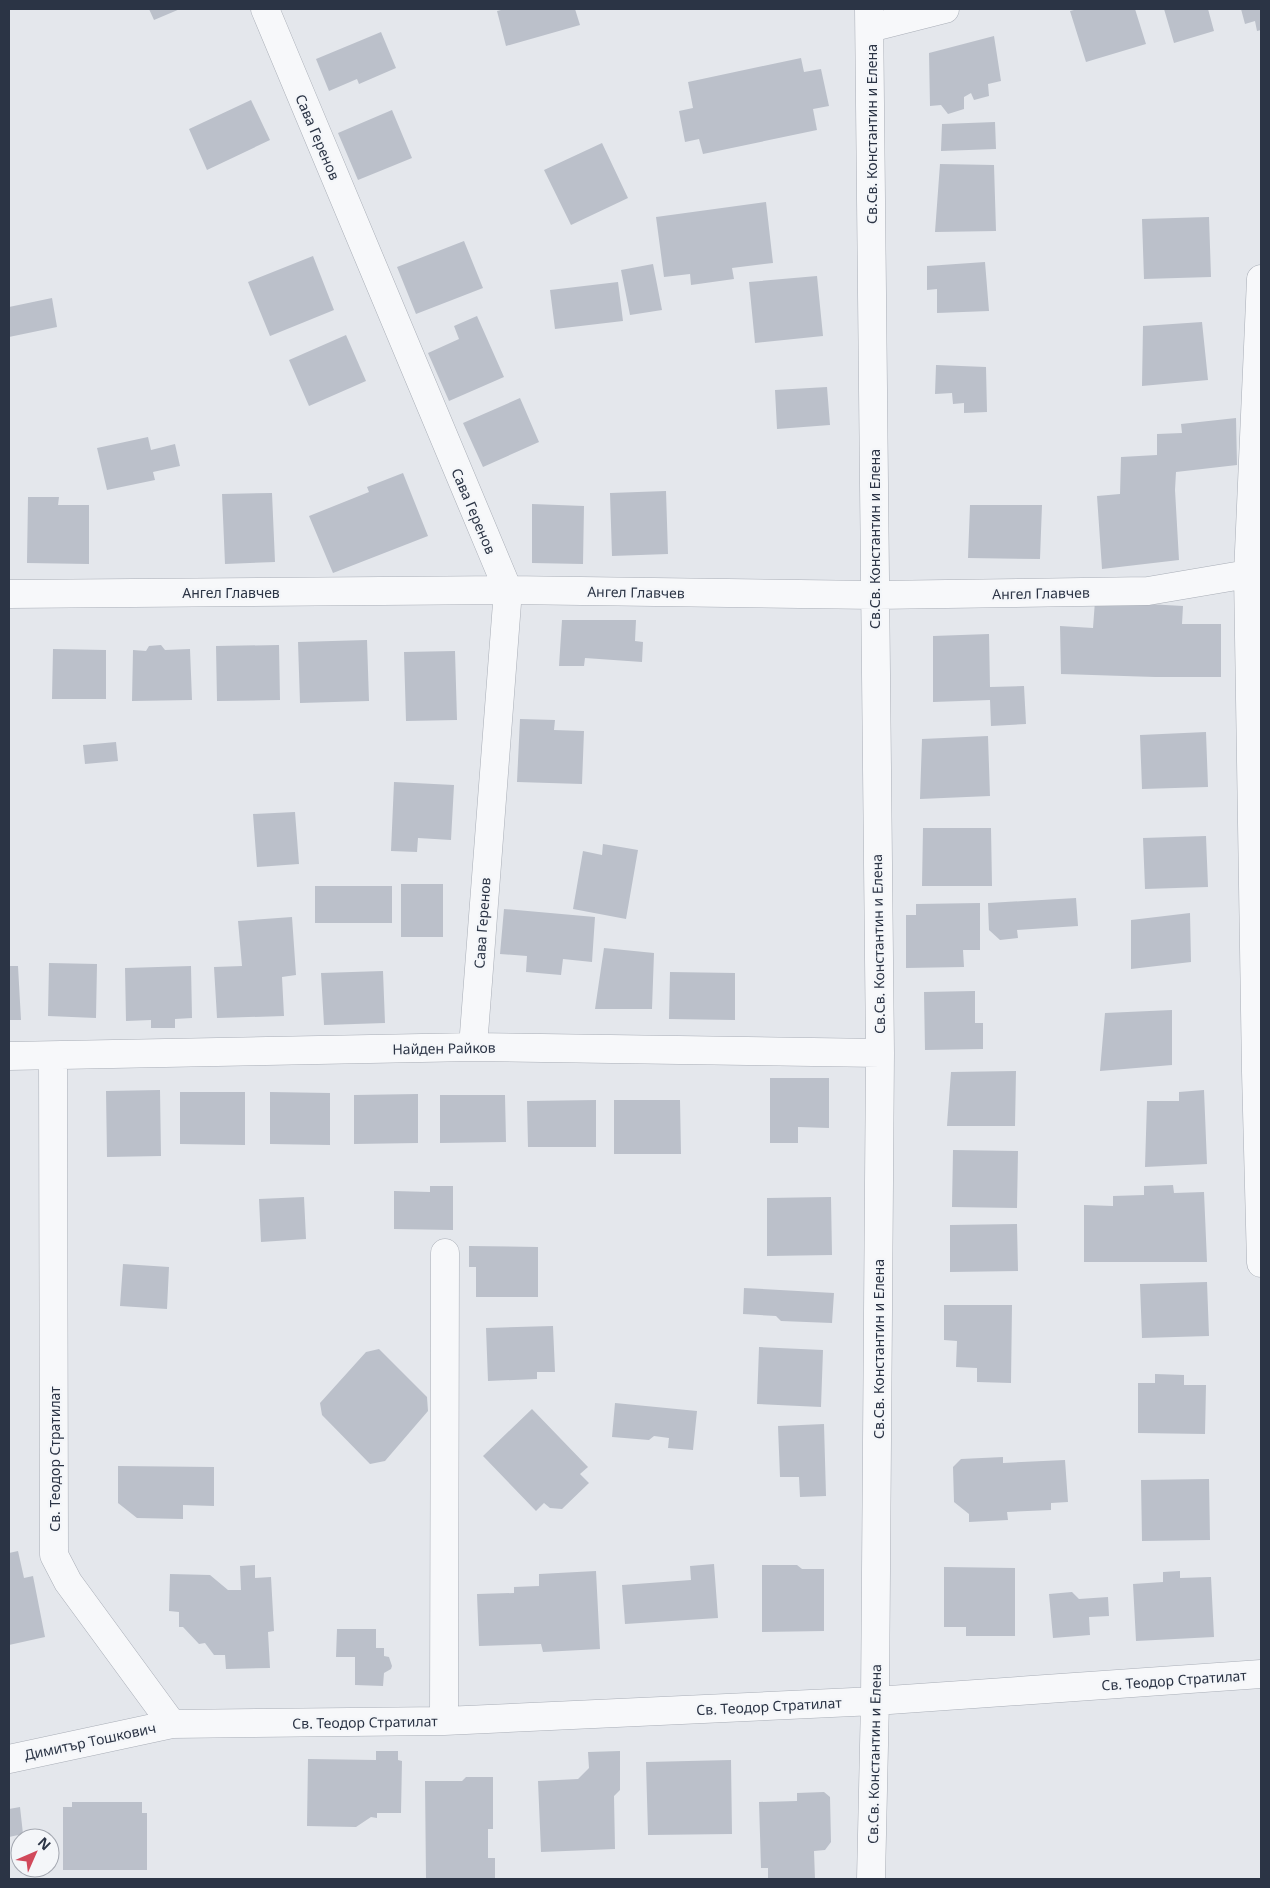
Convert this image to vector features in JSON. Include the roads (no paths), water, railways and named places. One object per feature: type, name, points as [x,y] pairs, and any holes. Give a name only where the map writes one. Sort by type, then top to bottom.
[{"type":"street","name":"Сава Геренов","points":[[265,9],[508,590],[473,1047]]},
{"type":"street","points":[[870,18],[945,9]]},
{"type":"street","name":"Св.Св. Константин и Елена","points":[[870,18],[880,1052],[875,1701],[871,1879]]},
{"type":"street","points":[[1261,279],[1255,572],[1261,1263]]},
{"type":"street","name":"Ангел Главчев","points":[[9,594],[508,590],[875,595],[1148,591],[1255,572]]},
{"type":"street","name":"Найден Райков","points":[[9,1056],[473,1047],[880,1052]]},
{"type":"street","name":"Св. Теодор Стратилат","points":[[53,1056],[54,1555],[68,1582],[172,1724],[444,1721],[875,1701],[1261,1674]]},
{"type":"street","points":[[444,1721],[445,1253]]},
{"type":"street","name":"Димитър Тошкович","points":[[9,1759],[172,1724]]}]
